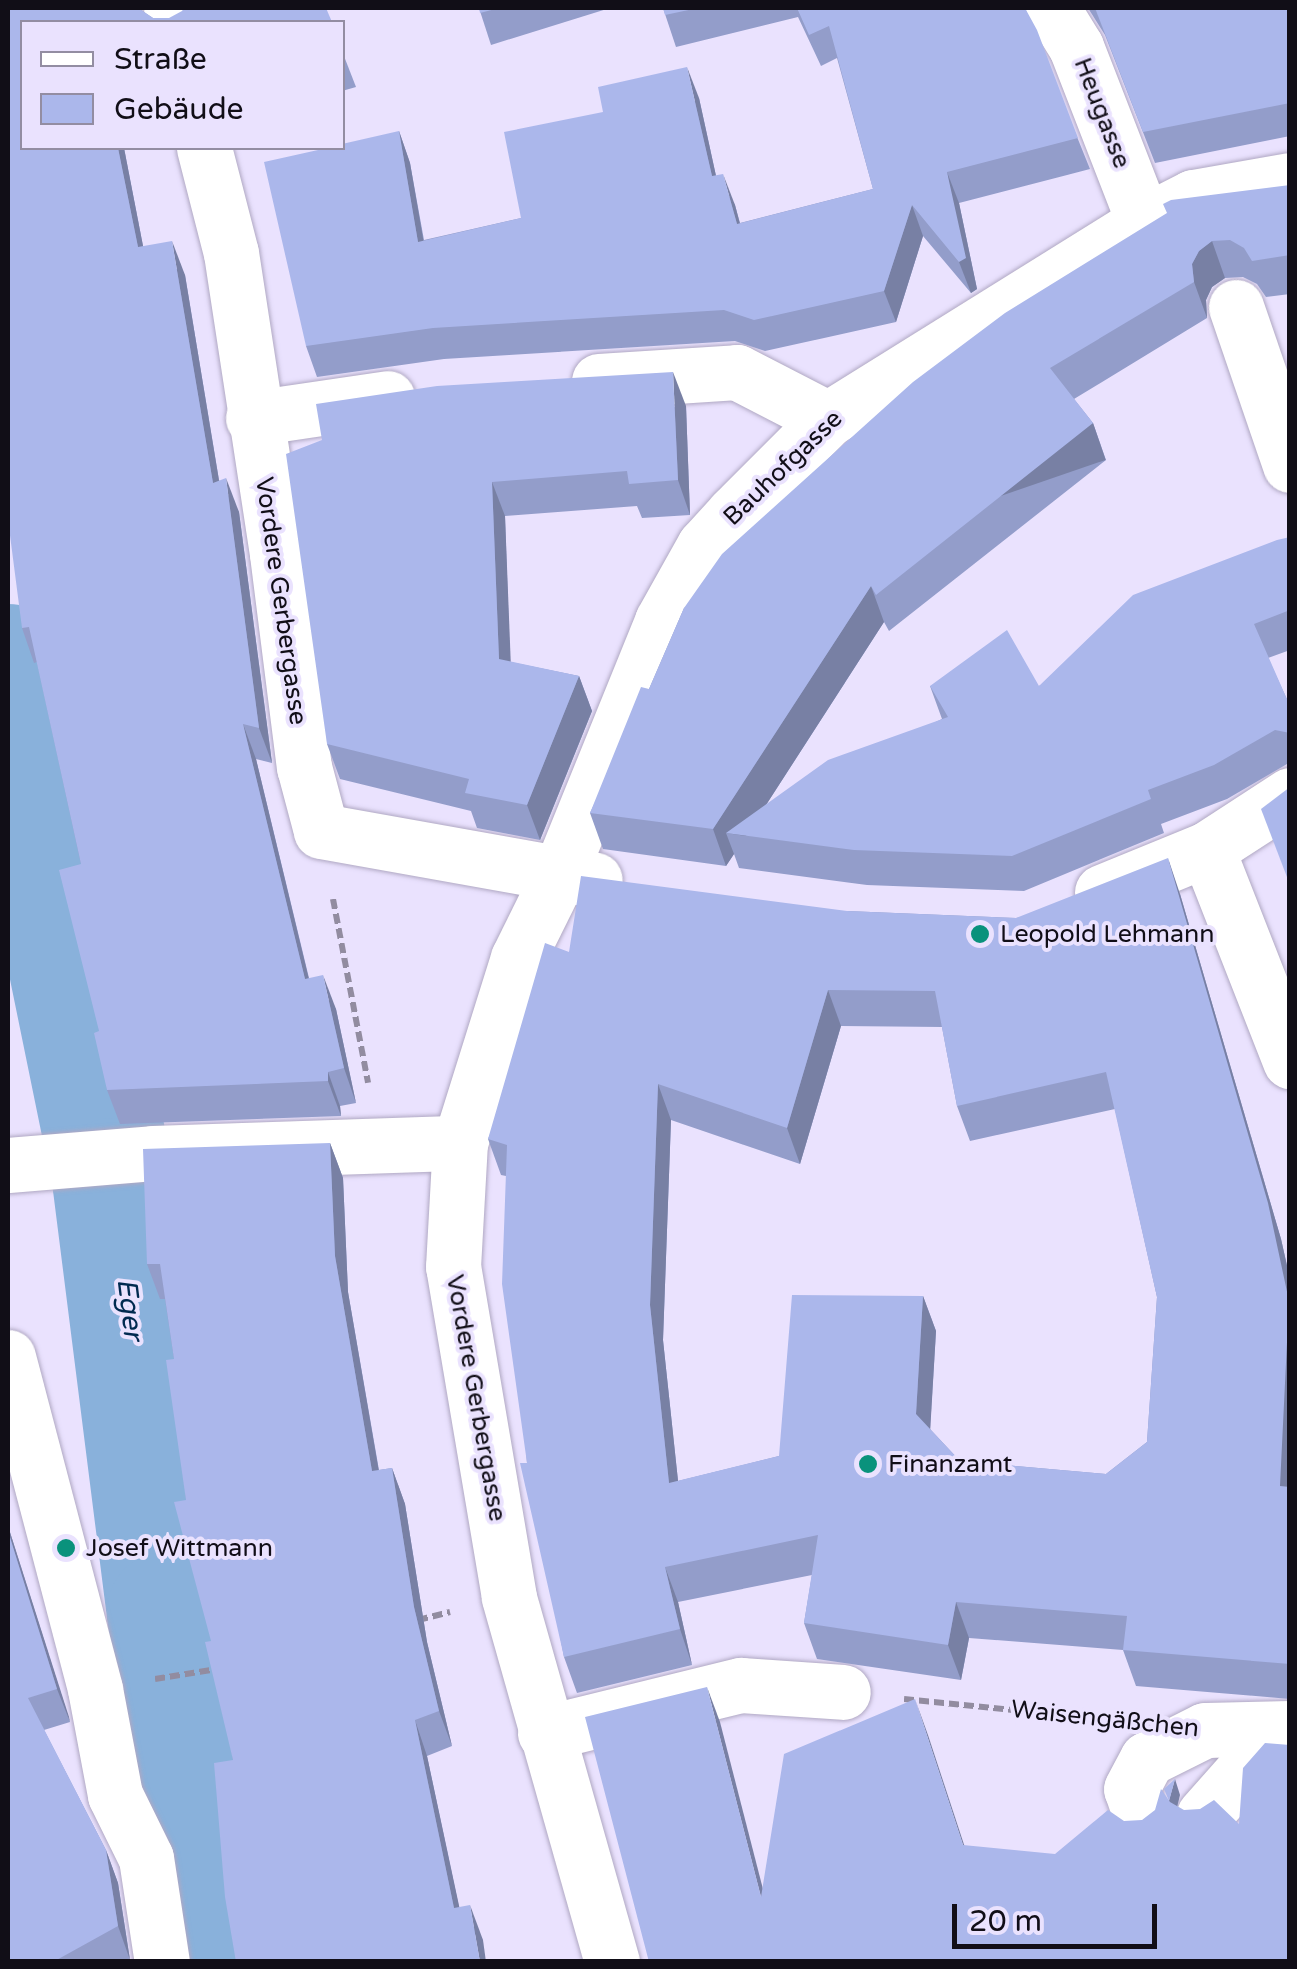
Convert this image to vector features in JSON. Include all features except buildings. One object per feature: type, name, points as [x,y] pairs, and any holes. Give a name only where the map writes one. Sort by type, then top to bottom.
[{"type":"street","name":"Heugasse","points":[[1052,8],[1076,47],[1144,222]]},
{"type":"street","name":"Vordere Gerbergasse","points":[[204,150],[230,253],[277,554],[304,766],[320,831]]},
{"type":"street","name":"Bauhofgasse","points":[[559,875],[662,621],[704,546],[828,419],[1144,222],[1200,218],[1290,180]]},
{"type":"street","points":[[1236,307],[1290,465]]},
{"type":"street","points":[[543,384],[737,372],[828,419]]},
{"type":"street","points":[[253,418],[446,390]]},
{"type":"street","points":[[1048,915],[1207,849],[1290,795]]},
{"type":"street","points":[[320,831],[635,886]]},
{"type":"street","points":[[1207,849],[1290,1061]]},
{"type":"street","name":"Vordere Gerbergasse","points":[[559,875],[518,958],[460,1143],[453,1267],[509,1598],[612,1962]]},
{"type":"street","points":[[8,1165],[152,1153],[460,1143]]},
{"type":"street","points":[[8,1357],[96,1689],[115,1795],[146,1858],[162,1962]]},
{"type":"street","points":[[545,1733],[742,1685],[843,1692]]},
{"type":"street","points":[[1204,1814],[1285,1729]]},
{"type":"street","name":"Waisengäßchen","points":[[1205,1730],[1285,1729]]},
{"type":"street","points":[[1144,1826],[1131,1789],[1147,1759],[1205,1730]]},
{"type":"path","points":[[320,831],[379,1143]]},
{"type":"path","points":[[413,1621],[509,1598]]},
{"type":"path","points":[[152,1679],[220,1668]]},
{"type":"path","name":"Waisengäßchen","points":[[920,1700],[1205,1730]]},
{"type":"shaded area","points":[[8,739],[28,821],[8,827]]},
{"type":"waterway","name":"Eger","points":[[8,665],[113,1179],[168,1612],[204,1962]]},
{"type":"waterway","points":[[8,798],[42,821]]},
{"type":"place","name":"Leopold Lehmann","points":[[980,934]]},
{"type":"place","name":"Finanzamt","points":[[868,1464]]},
{"type":"place","name":"Josef Wittmann","points":[[66,1548]]}]
